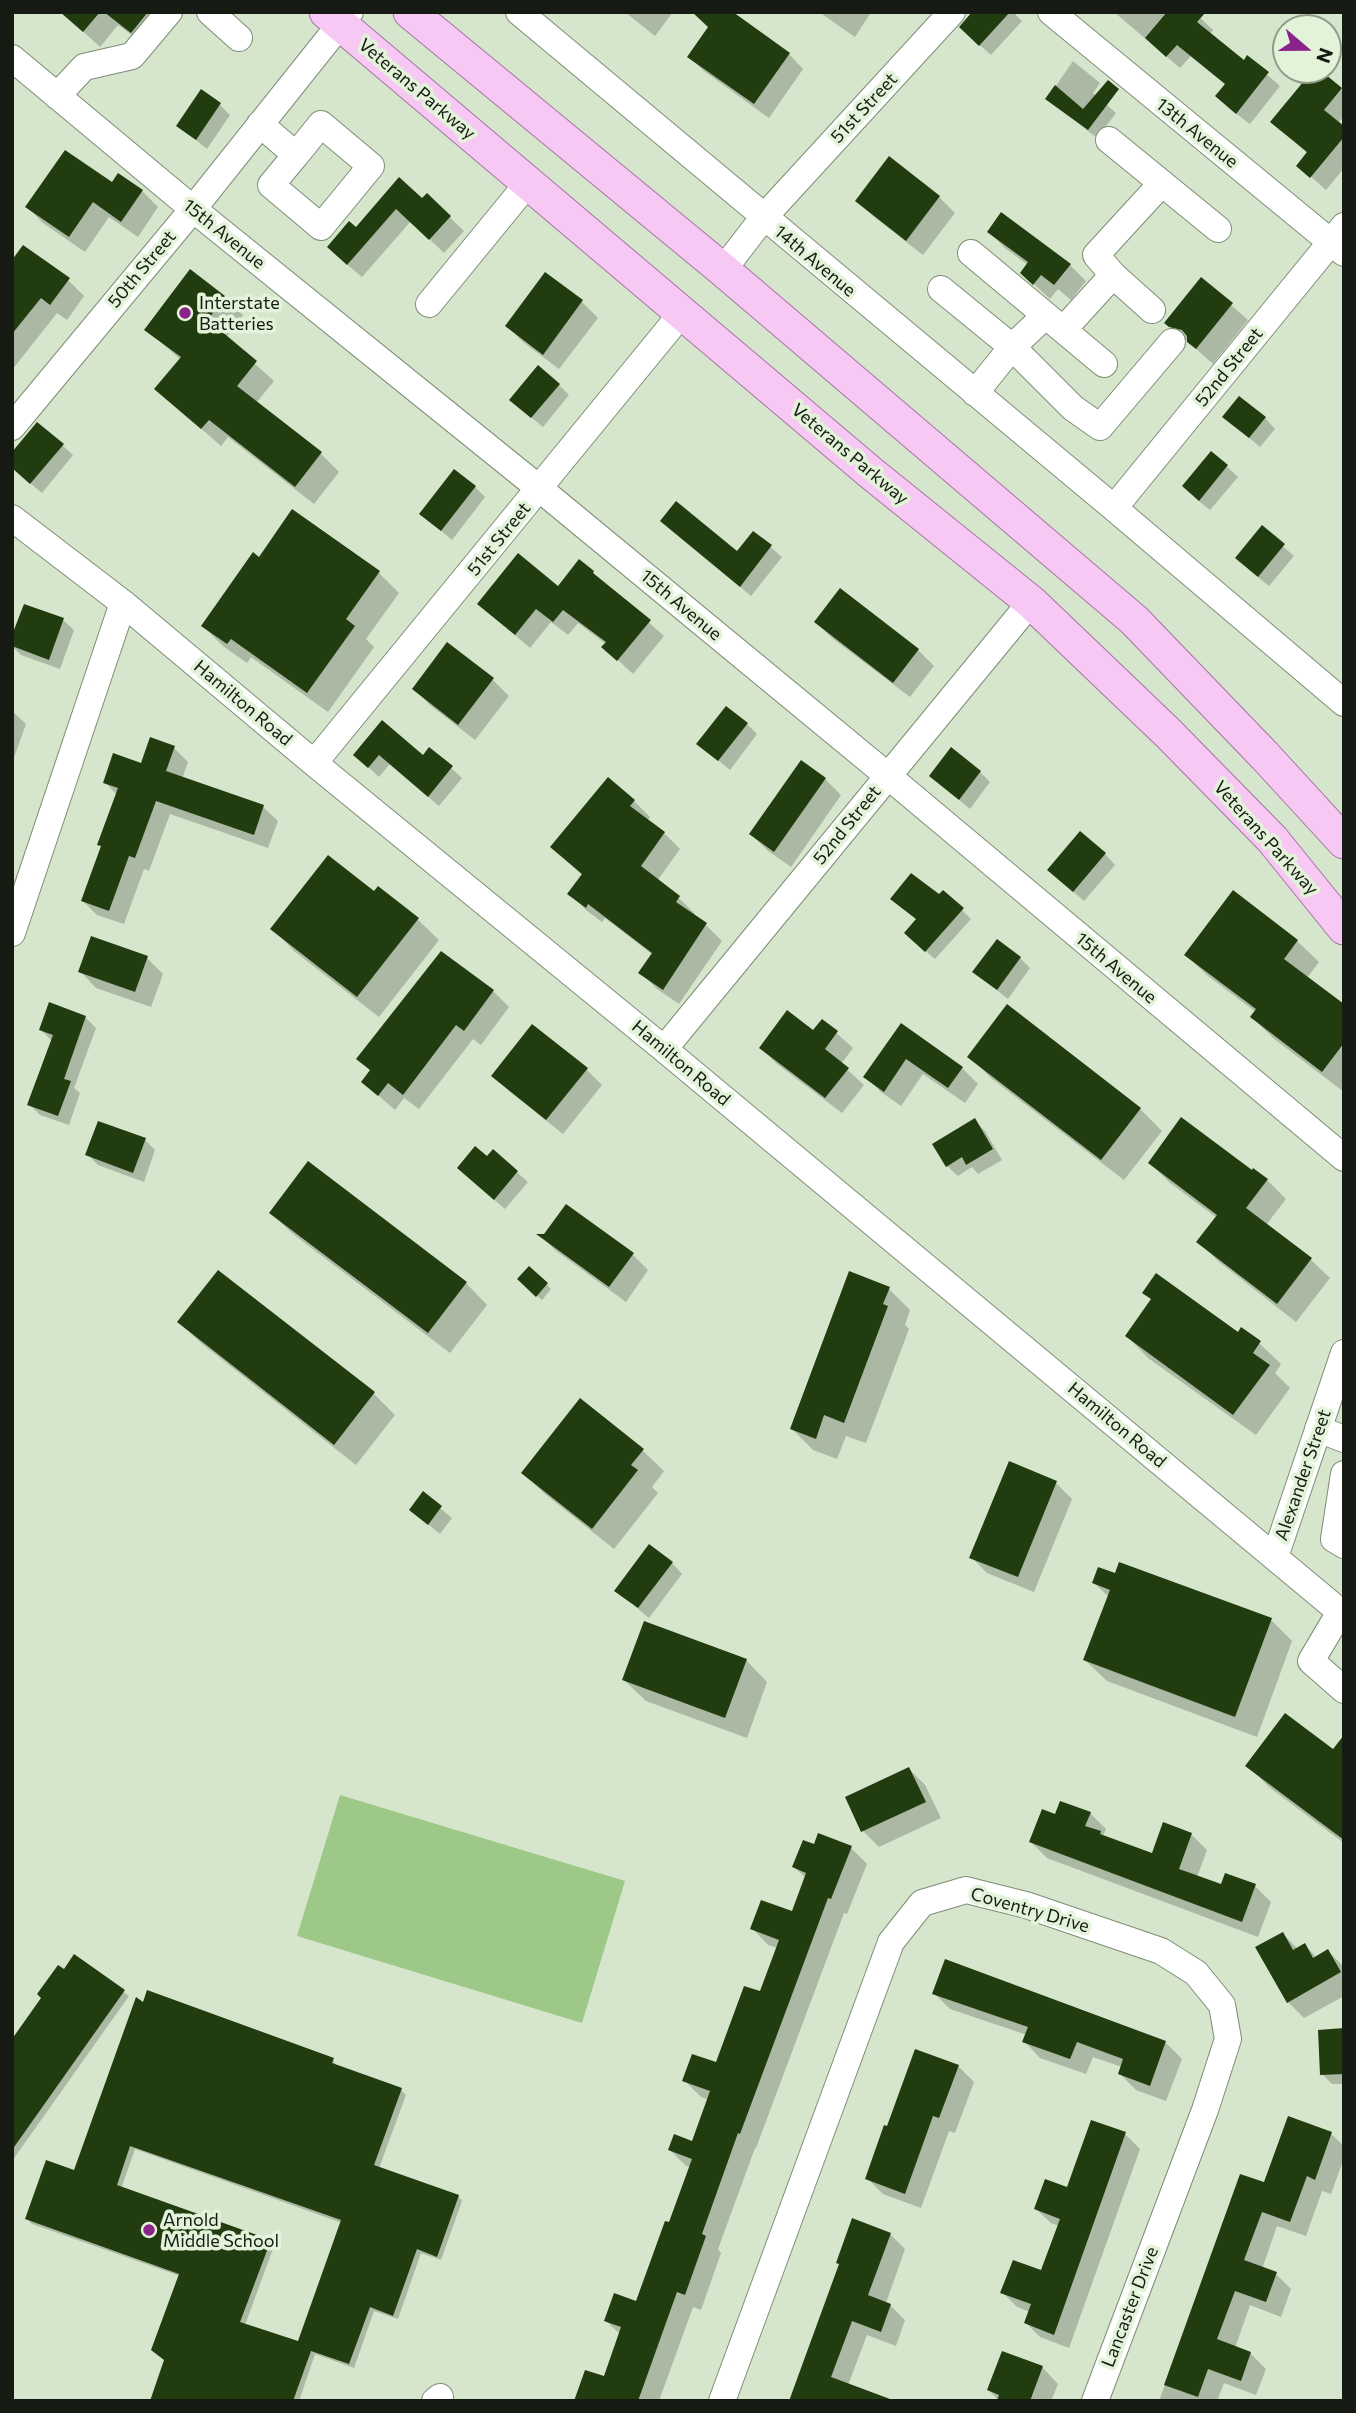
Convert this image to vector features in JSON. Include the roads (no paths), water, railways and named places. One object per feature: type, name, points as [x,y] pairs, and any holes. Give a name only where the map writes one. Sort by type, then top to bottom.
[{"type":"main road","points":[[410,12],[723,270],[1134,620],[1344,842]]},
{"type":"main road","name":"Veterans Parkway","points":[[339,16],[528,183],[871,473],[1031,602],[1168,733],[1272,839],[1344,928]]},
{"type":"street","points":[[57,96],[84,67],[132,56],[169,12]]},
{"type":"street","points":[[210,12],[239,38]]},
{"type":"street","name":"14th Avenue","points":[[519,12],[1114,508]]},
{"type":"street","name":"51st Street","points":[[723,270],[763,218],[952,12]]},
{"type":"street","name":"13th Avenue","points":[[1051,12],[1339,241]]},
{"type":"street","name":"50th Street","points":[[12,427],[260,124],[339,16]]},
{"type":"street","name":"15th Avenue","points":[[12,58],[192,209],[540,489],[888,776],[1344,1158]]},
{"type":"street","points":[[260,124],[296,155]]},
{"type":"street","points":[[1109,140],[1218,229]]},
{"type":"street","points":[[429,304],[528,183]]},
{"type":"street","points":[[1152,310],[1113,275],[1096,255],[1162,183]]},
{"type":"street","name":"52nd Street","points":[[1114,508],[1339,241]]},
{"type":"street","points":[[971,253],[1104,364]]},
{"type":"street","points":[[975,393],[1012,347],[1054,323],[1113,275]]},
{"type":"street","points":[[941,289],[1012,347],[1073,408],[1100,427],[1172,342]]},
{"type":"street","name":"51st Street","points":[[314,763],[682,313]]},
{"type":"street","points":[[1114,508],[1344,703]]},
{"type":"street","name":"Hamilton Road","points":[[12,518],[123,603],[1342,1613]]},
{"type":"street","name":"52nd Street","points":[[664,1049],[1031,602]]},
{"type":"street","points":[[12,933],[123,603]]},
{"type":"street","name":"Alexander Street","points":[[1275,1557],[1344,1353]]},
{"type":"street","points":[[1318,1429],[1344,1439]]},
{"type":"street","points":[[1344,1474],[1334,1539],[1344,1545]]},
{"type":"street","points":[[1342,1613],[1311,1661],[1344,1690]]},
{"type":"street","name":"Coventry Drive","points":[[722,2401],[891,1942],[922,1903],[966,1890],[1026,1905],[1127,1938],[1161,1951],[1196,1973],[1222,2005],[1228,2039],[1205,2110],[1165,2214]]},
{"type":"street","name":"Lancaster Drive","points":[[1095,2401],[1165,2214]]},
{"type":"place","name":"Interstate Batteries","points":[[185,313]]},
{"type":"place","name":"Arnold Middle School","points":[[149,2230]]}]
